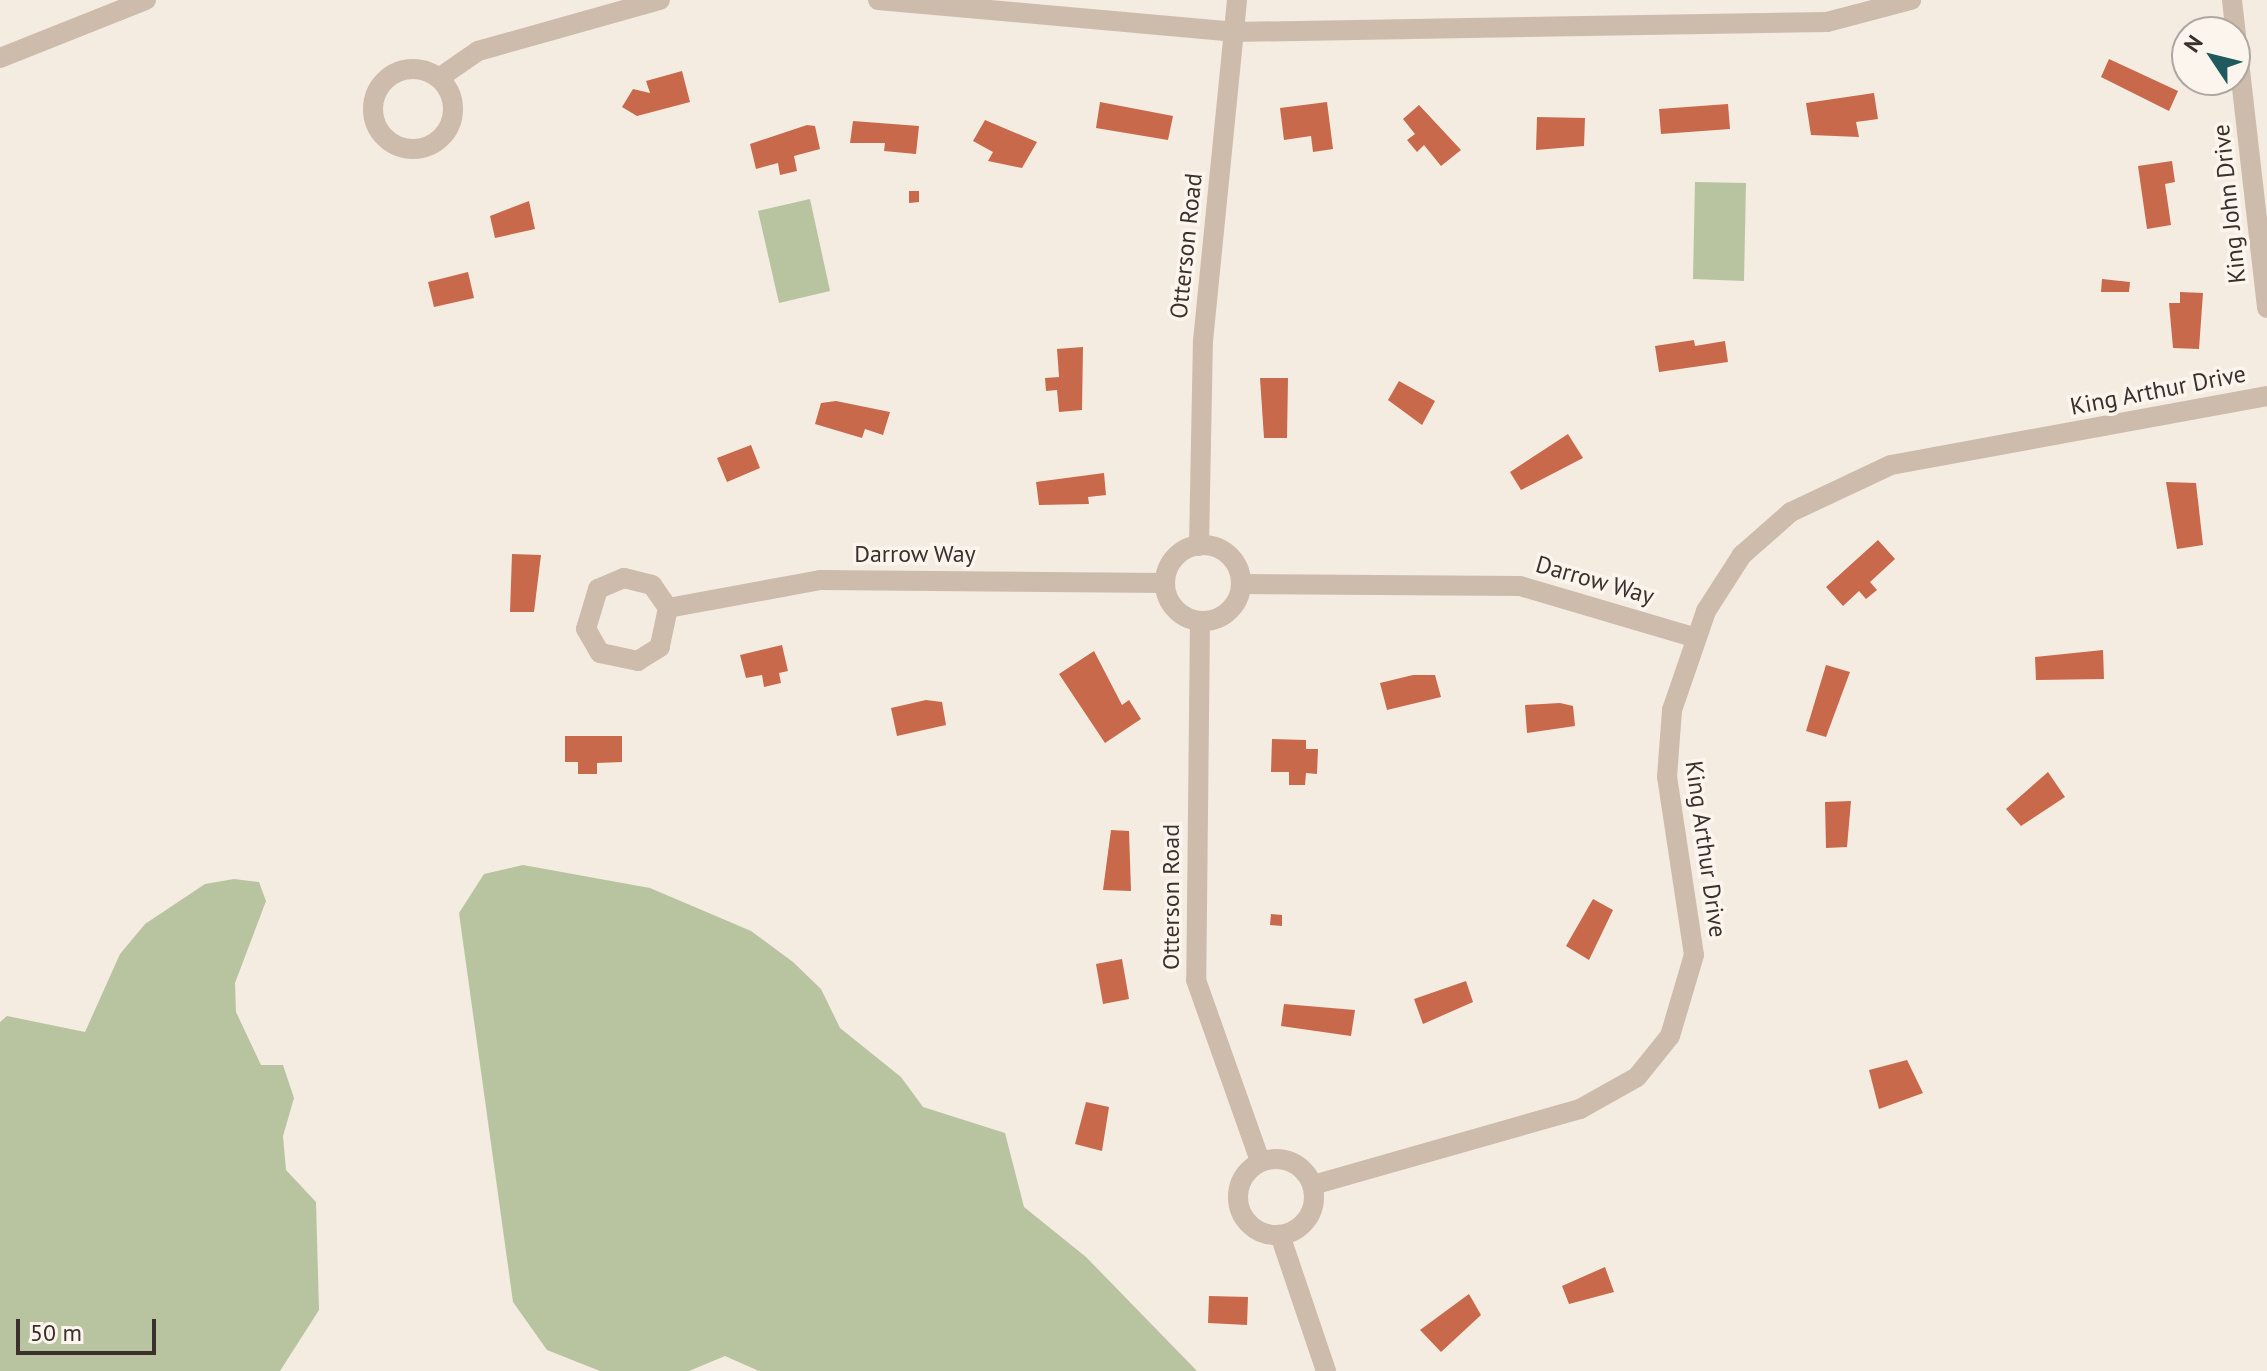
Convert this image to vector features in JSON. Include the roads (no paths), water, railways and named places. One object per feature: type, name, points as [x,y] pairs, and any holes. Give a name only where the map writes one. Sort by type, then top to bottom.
[{"type":"street","points":[[0,58],[146,0]]},
{"type":"street","points":[[439,78],[478,51],[660,0]]},
{"type":"street","points":[[878,0],[1234,32],[1827,22],[1911,0]]},
{"type":"street","name":"Otterson Road","points":[[1199,546],[1204,328],[1237,0]]},
{"type":"street","name":"King John Drive","points":[[2232,0],[2267,308]]},
{"type":"street","points":[[411,69],[439,78],[454,106],[444,135],[416,150],[387,140],[373,115],[380,86],[411,69]]},
{"type":"street","name":"King Arthur Drive","points":[[1313,1185],[1580,1109],[1637,1077],[1670,1036],[1694,955],[1667,755],[1693,637],[1742,555],[1791,512],[1849,480],[1934,456],[2267,396]]},
{"type":"street","points":[[1199,546],[1232,559],[1241,584],[1229,611],[1200,621],[1175,609],[1165,583],[1175,558],[1199,546]]},
{"type":"street","points":[[624,578],[652,585],[668,608],[667,635],[638,661],[600,653],[586,629],[598,589],[624,578]]},
{"type":"street","name":"Darrow Way","points":[[668,608],[820,580],[1165,583]]},
{"type":"street","name":"Darrow Way","points":[[1241,584],[1520,586],[1693,637]]},
{"type":"street","name":"Otterson Road","points":[[1200,621],[1196,980],[1260,1161]]},
{"type":"street","points":[[1260,1161],[1292,1161],[1313,1185],[1308,1218],[1280,1235],[1257,1231],[1237,1201],[1242,1178],[1260,1161]]},
{"type":"street","points":[[1280,1235],[1326,1371]]}]
